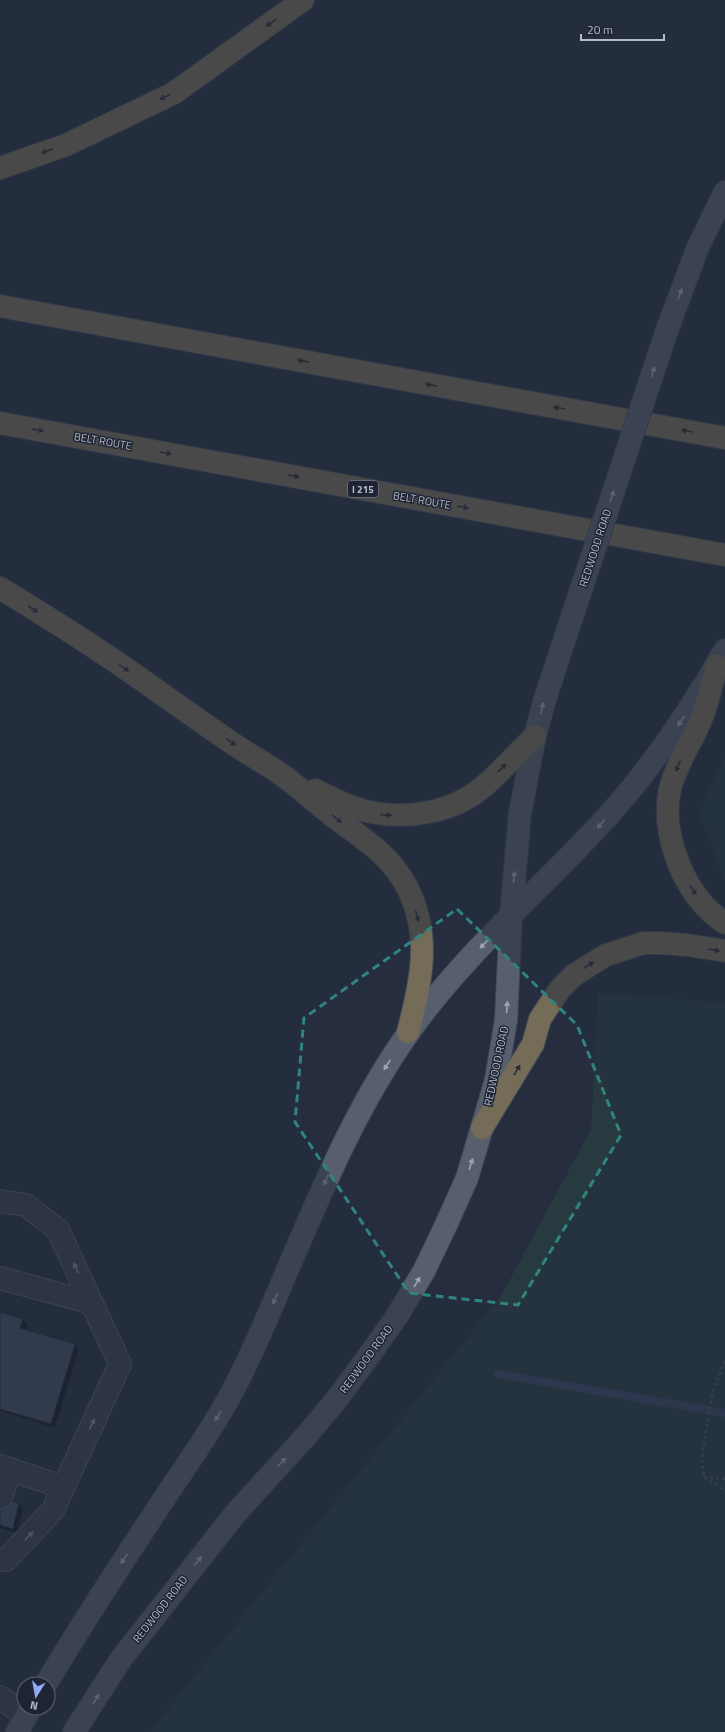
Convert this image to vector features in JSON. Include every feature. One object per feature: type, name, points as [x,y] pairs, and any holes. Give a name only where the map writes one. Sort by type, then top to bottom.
[{"type":"highway","points":[[0,168],[66,145],[174,93],[303,0]]},
{"type":"highway","points":[[0,306],[725,438]]},
{"type":"highway","name":"BELT ROUTE","points":[[0,423],[725,555]]},
{"type":"highway","points":[[0,588],[92,646],[242,750],[284,777],[342,823],[377,848],[390,861],[407,886],[416,910],[422,943],[419,987],[408,1032]]},
{"type":"highway","points":[[721,657],[701,720],[675,774],[670,791],[669,825],[674,853],[687,882],[708,909],[725,923]]},
{"type":"highway","points":[[284,777],[361,810],[378,814],[398,816],[415,814],[443,808],[456,803],[483,787],[535,736]]},
{"type":"highway","points":[[482,1128],[533,1044],[540,1019],[560,989],[574,975],[606,955],[644,943],[687,945],[725,951]]},
{"type":"main road","name":"REDWOOD ROAD","points":[[74,1732],[121,1659],[235,1514],[306,1436],[337,1399],[398,1316],[424,1272],[467,1178],[496,1080],[506,1020],[511,916],[520,813],[535,736],[545,699],[667,330],[698,247],[725,192]]},
{"type":"main road","points":[[51,1676],[78,1630],[230,1396],[254,1347],[341,1148],[382,1071],[408,1032],[442,990],[511,916],[595,831],[629,793],[662,750],[721,657]]},
{"type":"street","points":[[0,1201],[26,1205],[58,1230],[120,1364],[53,1510],[6,1560],[0,1559]]},
{"type":"street","points":[[0,1278],[92,1303]]},
{"type":"street","points":[[1,1497],[5,1468],[63,1487]]},
{"type":"street","points":[[0,1697],[26,1722]]},
{"type":"path","points":[[704,1477],[702,1457],[713,1390],[725,1361]]},
{"type":"path","points":[[704,1477],[725,1479]]},
{"type":"path","points":[[704,1477],[725,1491]]},
{"type":"highlighted area","points":[[457,909],[577,1025],[621,1135],[518,1305],[409,1293],[295,1122],[304,1018]]},
{"type":"green space","points":[[725,757],[725,881],[699,812]]},
{"type":"green space","points":[[598,993],[725,1003],[725,1732],[150,1732],[501,1296],[591,1129]]},
{"type":"building","points":[[0,1312],[23,1319],[20,1328],[75,1344],[51,1424],[0,1409]]},
{"type":"building","points":[[0,1497],[19,1503],[13,1529],[0,1525]]},
{"type":"waterway","points":[[498,1374],[725,1413]]}]
